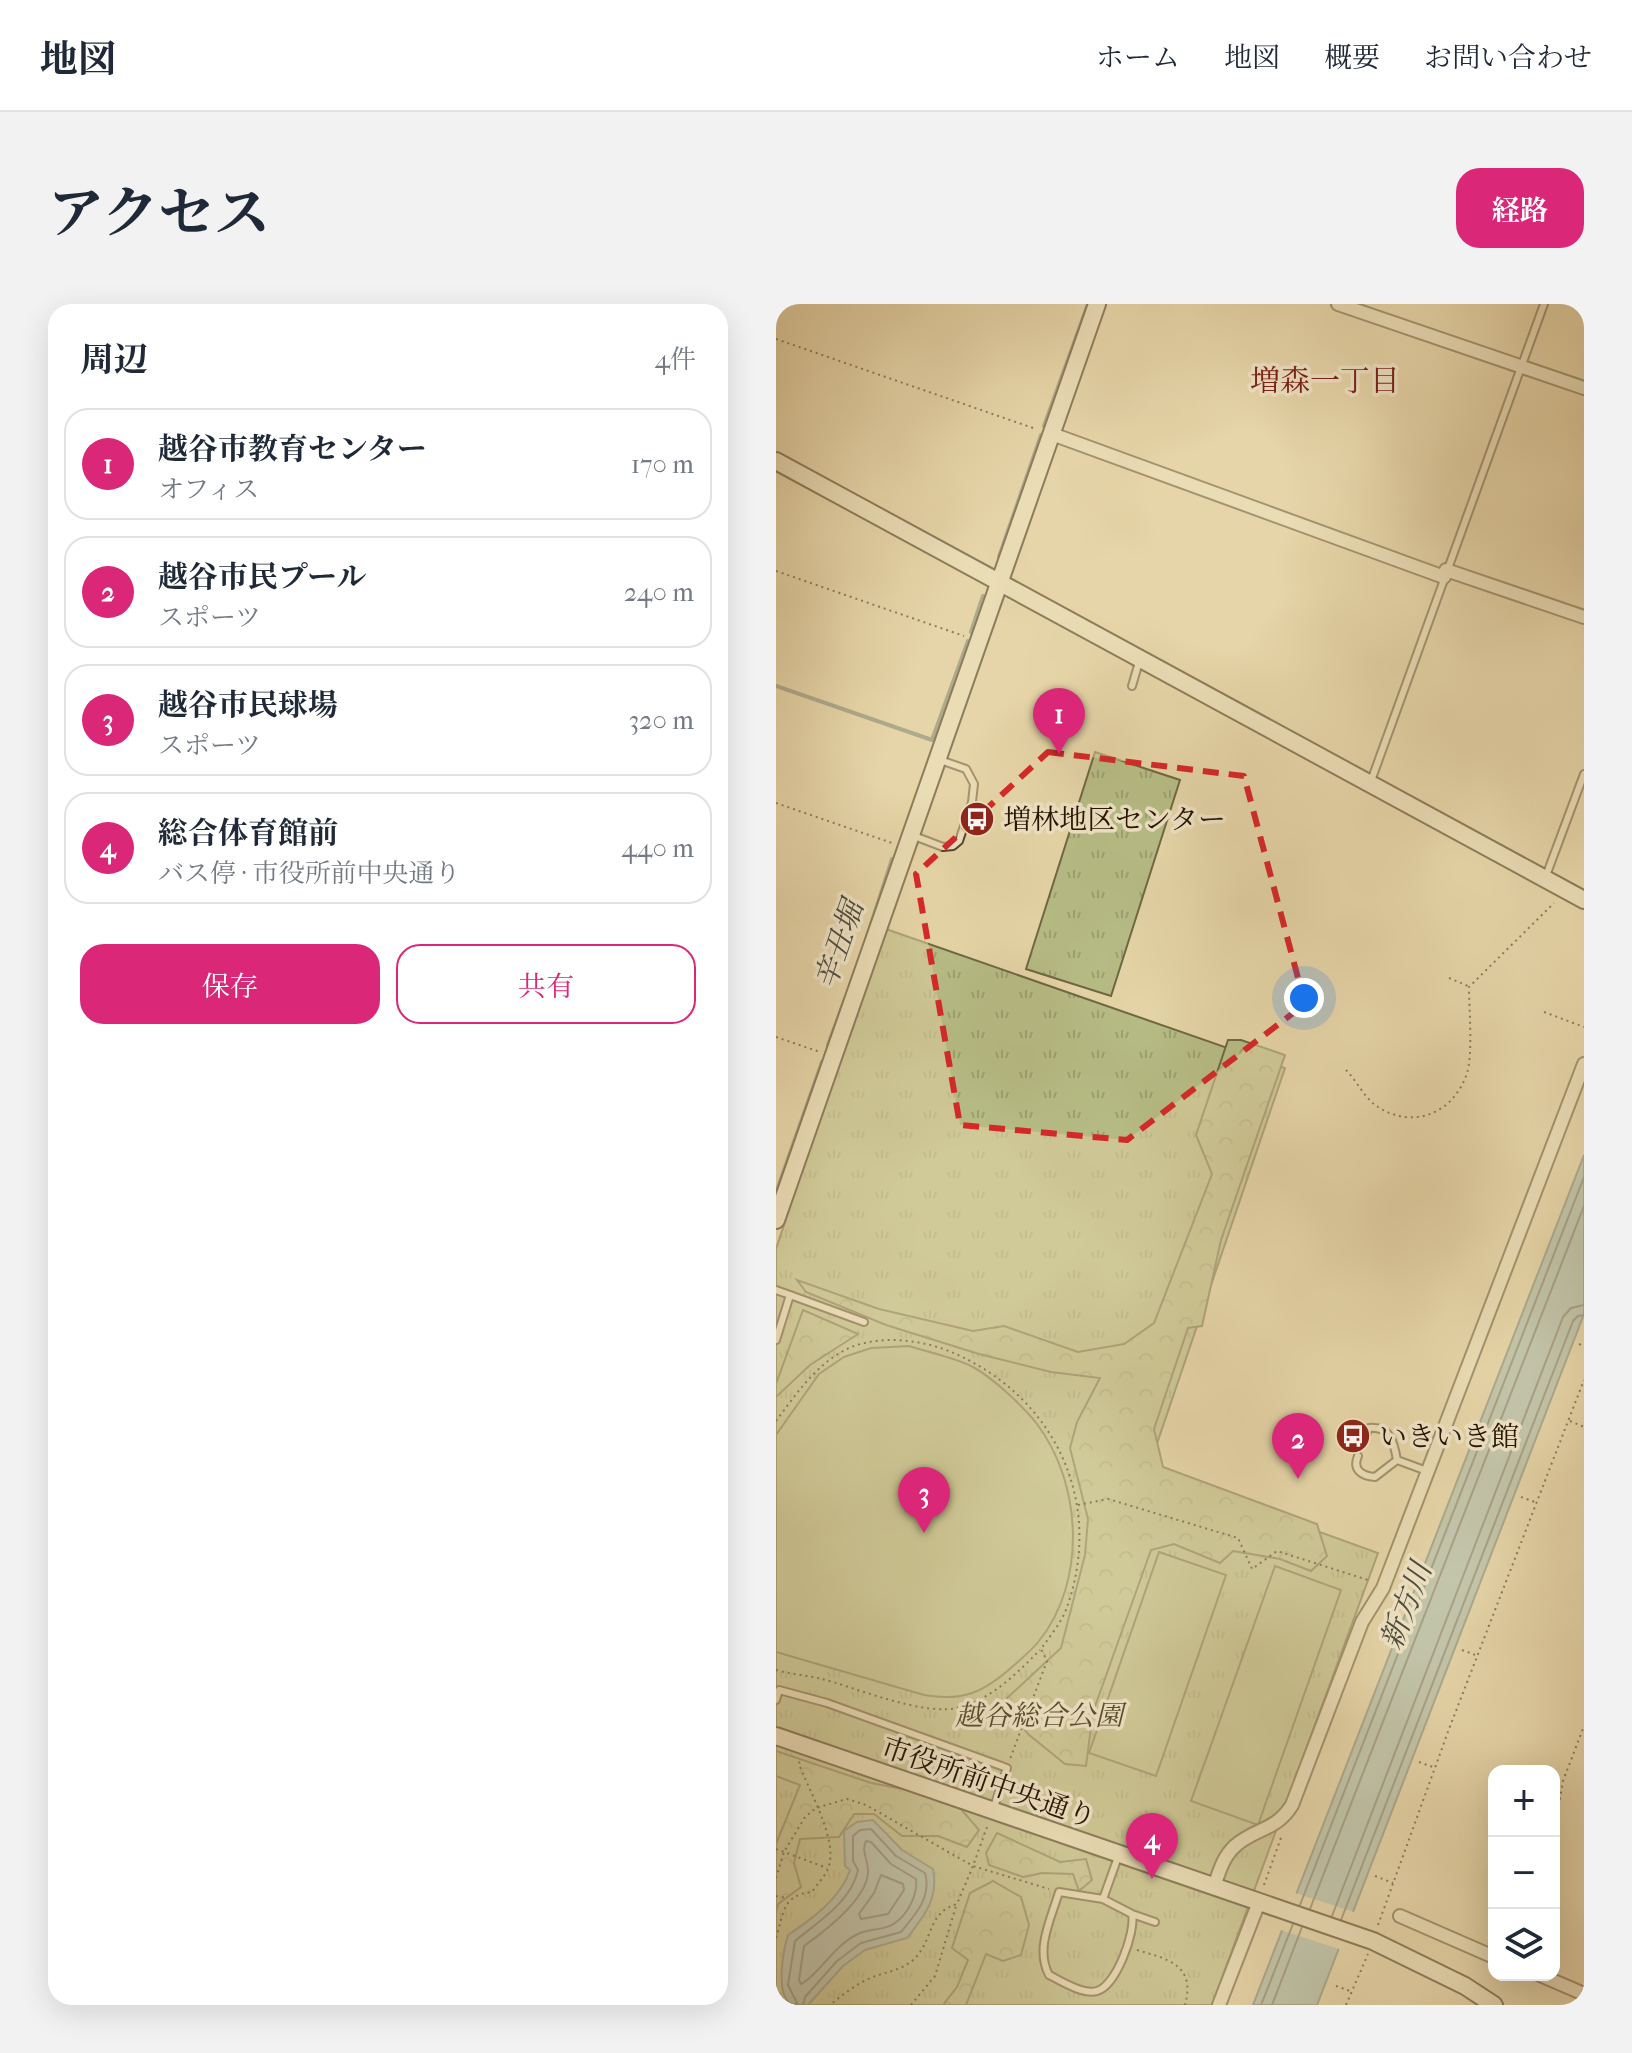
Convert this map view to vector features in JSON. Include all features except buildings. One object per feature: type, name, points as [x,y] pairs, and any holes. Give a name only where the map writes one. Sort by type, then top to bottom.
[{"type":"street","points":[[776,1220],[1000,583],[1044,432],[1097,304]]},
{"type":"street","points":[[1338,304],[1584,388]]},
{"type":"street","points":[[1044,432],[1445,573],[1584,617]]},
{"type":"street","points":[[776,461],[1584,900]]},
{"type":"street","points":[[1214,1887],[1221,1867],[1235,1846],[1284,1817],[1292,1805],[1362,1622],[1384,1585],[1584,1064]]},
{"type":"street","name":"市役所前中央通り","points":[[776,1736],[1368,1939],[1465,1986],[1494,2005]]},
{"type":"street","points":[[1219,2005],[1254,1900]]},
{"type":"street","points":[[1400,1916],[1488,1954]]},
{"type":"street","points":[[1554,1981],[1584,1994]]},
{"type":"lane","points":[[1370,784],[1544,304]]},
{"type":"lane","points":[[1132,686],[1140,658]]},
{"type":"lane","points":[[907,854],[953,846],[959,841],[976,791],[966,769],[937,759]]},
{"type":"lane","points":[[1553,883],[1584,774]]},
{"type":"lane","points":[[776,1290],[864,1322]]},
{"type":"lane","points":[[776,1340],[790,1295]]},
{"type":"lane","points":[[1361,1445],[1369,1428],[1384,1430],[1392,1437],[1397,1460]]},
{"type":"lane","points":[[1358,1456],[1356,1467],[1359,1473],[1375,1477],[1397,1460]]},
{"type":"lane","points":[[1397,1460],[1427,1471]]},
{"type":"lane","points":[[776,1700],[779,1690],[827,1703],[1007,1768],[993,1810]]},
{"type":"lane","points":[[1103,1899],[1120,1854]]},
{"type":"lane","points":[[1132,1914],[1134,1922],[1126,1947],[1110,1982],[1098,1991],[1088,1992],[1049,1975],[1043,1964],[1042,1949],[1059,1892],[1103,1899],[1155,1922]]},
{"type":"path","points":[[776,339],[1044,432]]},
{"type":"path","points":[[776,571],[979,641]]},
{"type":"path","points":[[776,803],[907,854]]},
{"type":"path","points":[[1346,1070],[1377,1107],[1393,1113],[1427,1117],[1449,1104],[1468,1072],[1469,987],[1554,903],[1553,883]]},
{"type":"path","points":[[1449,978],[1469,987]]},
{"type":"path","points":[[1544,1012],[1584,1027]]},
{"type":"path","points":[[776,1037],[833,1057]]},
{"type":"path","points":[[776,1421],[820,1367],[850,1348],[880,1340],[914,1341],[941,1347],[1007,1382],[1036,1411],[1057,1446],[1078,1505],[1080,1536],[1076,1572],[1066,1609],[1041,1649],[1014,1675],[961,1707],[936,1710],[776,1670]]},
{"type":"path","points":[[1579,1344],[1584,1346]]},
{"type":"path","points":[[1346,2005],[1368,1939],[1393,1883],[1584,1380]]},
{"type":"path","points":[[1569,1420],[1584,1427]]},
{"type":"path","points":[[1521,1497],[1537,1503]]},
{"type":"path","points":[[1078,1505],[1108,1499],[1238,1538],[1252,1569],[1277,1551],[1384,1585]]},
{"type":"path","points":[[1007,1768],[1047,1661],[1041,1649]]},
{"type":"path","points":[[1462,1650],[1478,1656]]},
{"type":"path","points":[[1560,1799],[1563,1781],[1584,1726]]},
{"type":"path","points":[[776,1938],[788,1899],[812,1892],[828,1869],[831,1849],[824,1823],[799,1764],[804,1746]]},
{"type":"path","points":[[1419,1762],[1435,1767]]},
{"type":"path","points":[[776,1878],[784,1852],[805,1817],[816,1808],[847,1799],[866,1805],[973,1866],[1059,1892]]},
{"type":"path","points":[[911,2005],[935,1976],[957,1904],[993,1810]]},
{"type":"path","points":[[1254,1900],[1287,1823],[1284,1817]]},
{"type":"path","points":[[776,1849],[828,1869]]},
{"type":"path","points":[[1375,1876],[1393,1883]]},
{"type":"path","points":[[776,1896],[788,1899]]},
{"type":"path","points":[[830,2005],[865,1980],[908,1964],[924,1946],[931,1926],[945,1907],[957,1904]]},
{"type":"path","points":[[1126,1947],[1172,1961],[1184,1972],[1188,1994],[1185,2005]]},
{"type":"path","points":[[1336,1986],[1352,1992]]},
{"type":"highlighted area","points":[[1048,752],[1244,776],[1305,1004],[1127,1140],[960,1125],[916,874]]},
{"type":"green space","points":[[1095,752],[1180,780],[1111,996],[1026,969]]},
{"type":"green space","name":"越谷総合公園","points":[[883,928],[1285,1068],[1148,1470],[1378,1553],[1212,2005],[776,2005],[776,1249]]},
{"type":"green space","points":[[1228,1040],[1241,1040],[1285,1055],[1221,1240],[1202,1326],[1188,1328],[1154,1429],[1163,1467],[1317,1524],[1327,1556],[1311,1571],[1280,1559],[1233,1551],[1220,1563],[1174,1544],[1151,1550],[1093,1712],[1086,1766],[1065,1764],[1028,1734],[1004,1701],[1061,1648],[1085,1555],[1088,1519],[1070,1448],[1077,1422],[1100,1378],[1051,1372],[979,1354],[886,1325],[806,1292],[797,1280],[879,1309],[973,1331],[1004,1326],[1078,1352],[1124,1344],[1154,1323],[1212,1174],[1196,1135]]},
{"type":"green space","points":[[803,1310],[858,1334],[810,1365],[776,1397],[776,1384]]},
{"type":"green space","points":[[909,1346],[973,1367],[1016,1401],[1037,1424],[1052,1448],[1070,1503],[1073,1532],[1071,1562],[1055,1617],[1036,1644],[1012,1667],[982,1689],[962,1696],[924,1695],[776,1652],[776,1435],[819,1374],[844,1357],[871,1348]]},
{"type":"green space","points":[[1159,1552],[1226,1575],[1156,1776],[1089,1753]]},
{"type":"green space","points":[[1275,1566],[1341,1590],[1258,1825],[1191,1801]]},
{"type":"green space","points":[[776,1751],[961,1809],[979,1830],[967,1847],[938,1836],[902,1836],[874,1814],[854,1814],[839,1837],[800,1839],[794,1863],[801,1887],[778,1904],[776,1913],[776,1844],[800,1785],[776,1776]]},
{"type":"green space","points":[[997,1833],[1060,1862],[1086,1859],[1092,1880],[1079,1891],[1073,1874],[1042,1873],[1023,1877],[989,1865],[986,1853]]},
{"type":"green space","points":[[993,1881],[1021,1897],[1029,1925],[1021,1955],[1003,1961],[986,1954],[966,2005],[943,2005],[957,1987],[968,1960],[952,1948],[970,1893]]},
{"type":"water","points":[[1584,1155],[1584,1314],[1317,2005],[1253,2005]]},
{"type":"water","points":[[873,1820],[902,1850],[933,1869],[934,1889],[929,1906],[907,1938],[865,1950],[843,1966],[808,2005],[789,2003],[782,1980],[788,1935],[825,1907],[846,1880],[850,1870],[845,1866],[844,1831],[857,1822]]},
{"type":"pier","points":[[1292,1892],[1357,1913],[1342,1950],[1278,1929]]},
{"type":"waterway","name":"辛丑堀","points":[[1044,426],[1088,304]]},
{"type":"waterway","name":"辛丑堀","points":[[999,557],[1041,435]]},
{"type":"waterway","name":"辛丑堀","points":[[971,632],[983,596]]},
{"type":"waterway","points":[[776,686],[932,740],[968,641]]},
{"type":"waterway","name":"辛丑堀","points":[[863,949],[892,859]]},
{"type":"waterway","name":"辛丑堀","points":[[828,1045],[845,999]]},
{"type":"waterway","name":"辛丑堀","points":[[776,1193],[822,1062]]},
{"type":"place","name":"越谷市教育センター","points":[[1059,754]]},
{"type":"place","name":"増林地区センター","points":[[977,819]]},
{"type":"place","name":"いきいき館","points":[[1353,1436]]},
{"type":"place","name":"越谷市民プール","points":[[1298,1479]]},
{"type":"place","name":"越谷市民球場","points":[[924,1533]]},
{"type":"place","name":"総合体育館前","points":[[1152,1879]]},
{"type":"district","name":"増森一丁目","points":[[1325,381]]},
{"type":"water label","name":"新方川","points":[[1406,1606]]}]
